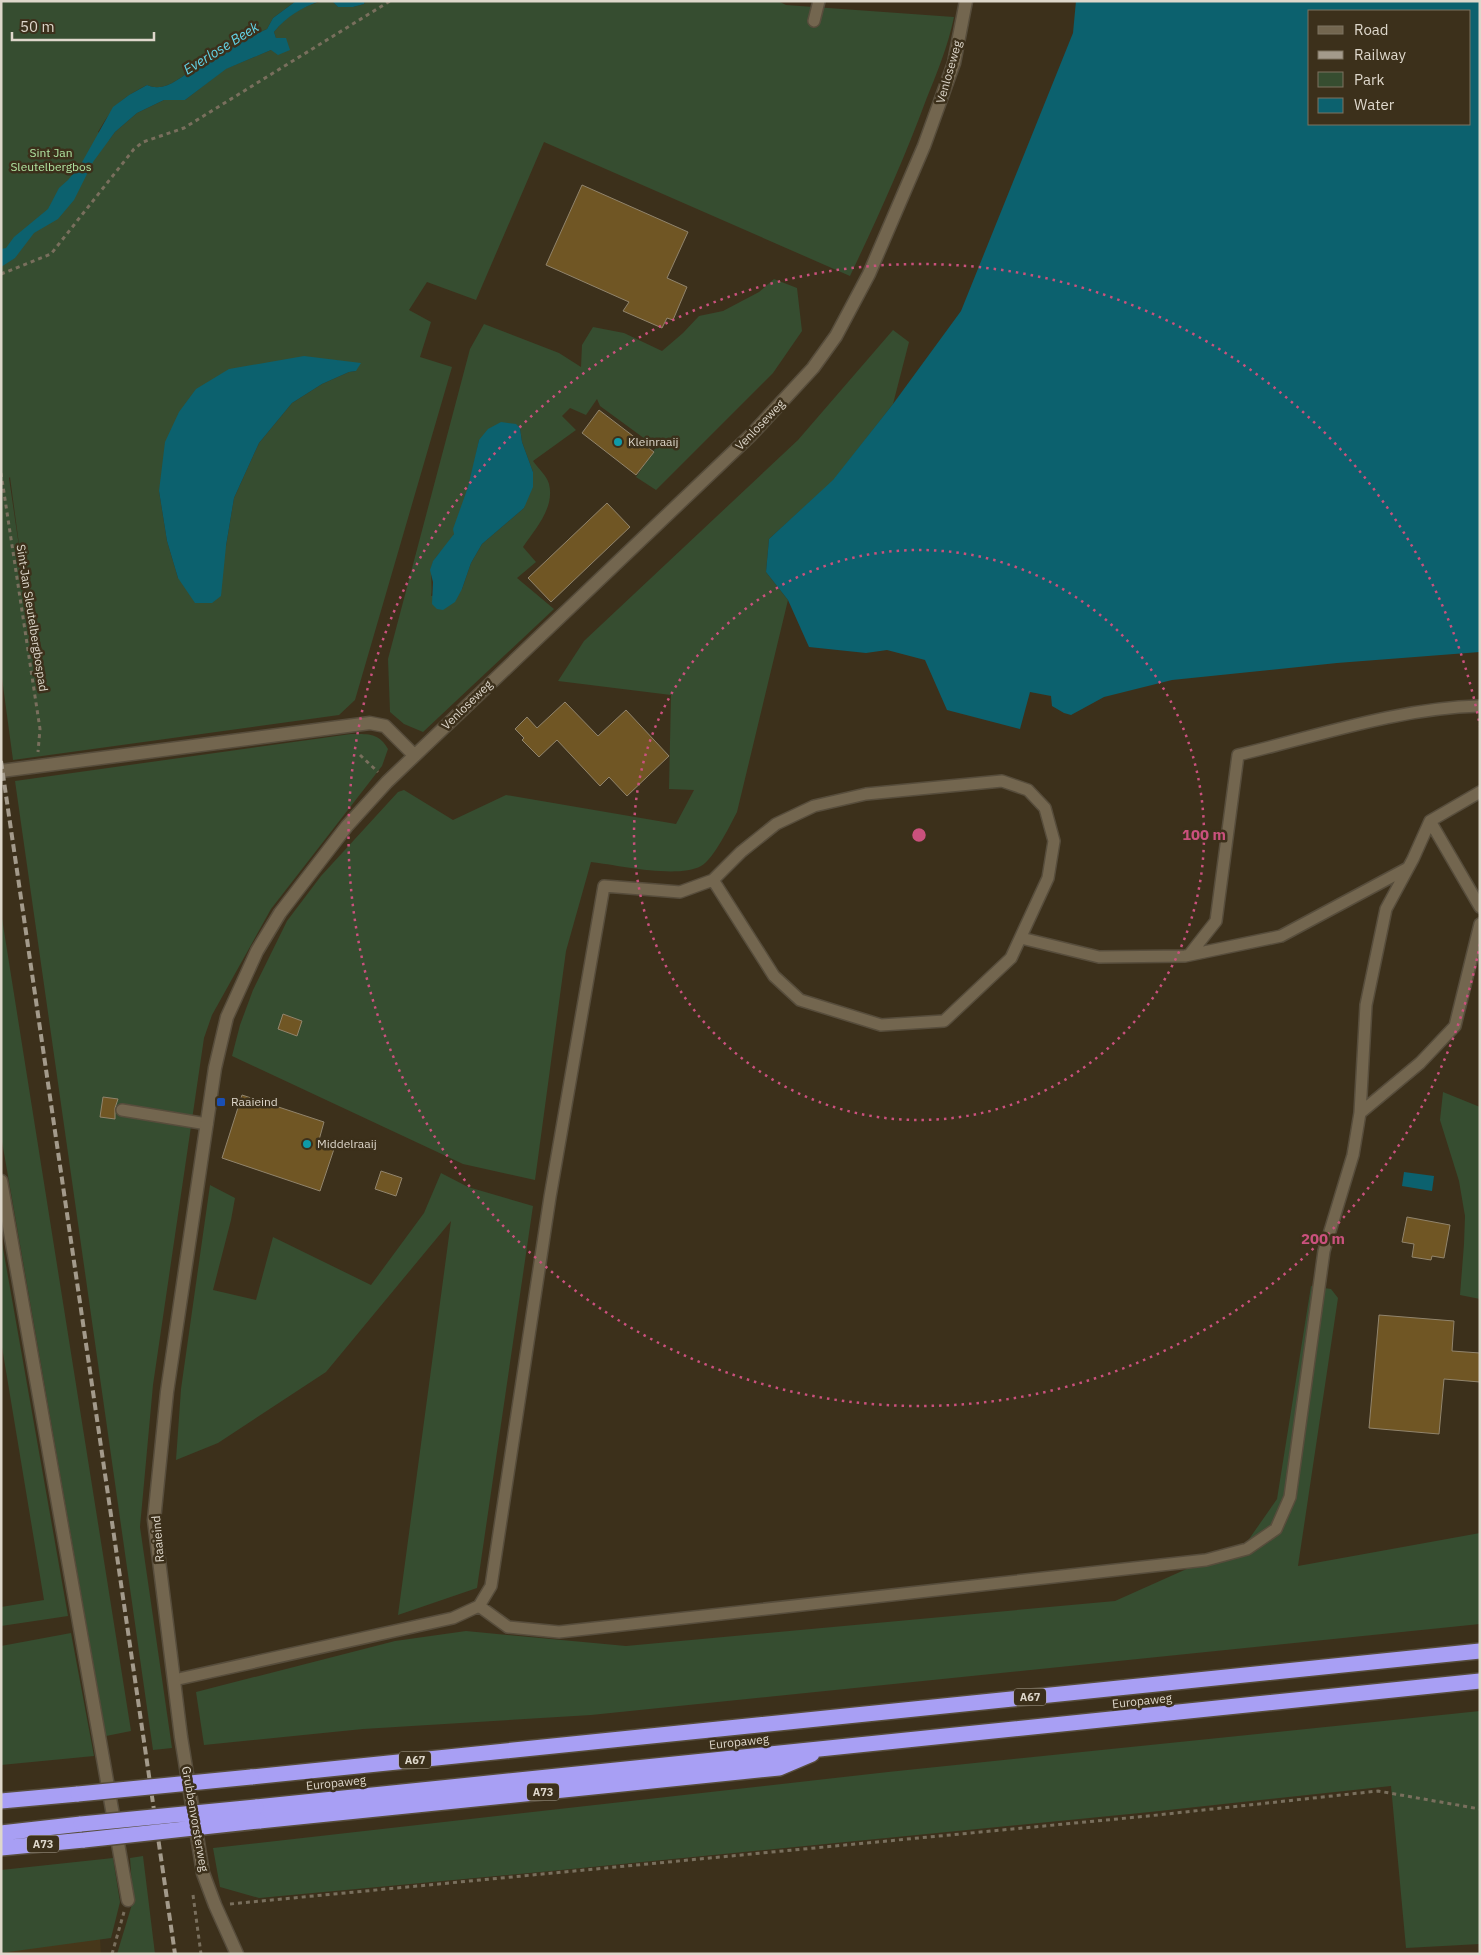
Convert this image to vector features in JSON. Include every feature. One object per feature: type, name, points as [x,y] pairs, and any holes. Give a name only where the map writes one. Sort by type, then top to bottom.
[{"type":"highway","name":"Europaweg","points":[[1,1801],[1480,1651]]},
{"type":"highway","name":"Europaweg","points":[[1,1833],[83,1832],[258,1814],[824,1748],[1480,1681]]},
{"type":"highway","name":"A73","points":[[1,1848],[83,1832]]},
{"type":"street","name":"Venloseweg","points":[[414,756],[752,435],[813,368],[836,336],[869,274],[924,146],[954,63],[966,1]]},
{"type":"street","points":[[1,771],[370,723],[385,726],[414,756]]},
{"type":"street","name":"Raaieind","points":[[181,1737],[154,1520],[168,1392],[215,1068],[227,1017],[257,951],[280,913],[348,826],[387,782],[414,756]]},
{"type":"street","points":[[1,1180],[128,1900]]},
{"type":"street","name":"Grubbenvorsterweg","points":[[181,1737],[203,1873],[237,1954]]},
{"type":"lane","points":[[814,21],[819,1]]},
{"type":"lane","points":[[1190,954],[1216,921],[1238,756],[1392,717],[1450,707],[1480,706]]},
{"type":"lane","points":[[174,1680],[453,1618],[478,1606],[492,1586],[550,1198],[604,886],[680,892],[713,880],[741,852],[776,824],[814,806],[866,794],[1002,781],[1028,790],[1045,808],[1054,841],[1048,878],[1011,958],[944,1021],[881,1025],[800,1000],[774,976],[713,880]]},
{"type":"lane","points":[[478,1606],[508,1627],[559,1632],[1206,1560],[1247,1549],[1276,1529],[1290,1497],[1324,1250],[1353,1155],[1360,1113],[1366,1005],[1386,909],[1430,821],[1480,792]]},
{"type":"lane","points":[[1430,821],[1480,907]]},
{"type":"lane","points":[[1021,938],[1099,957],[1190,954],[1281,936],[1408,868]]},
{"type":"lane","points":[[1360,1113],[1420,1062],[1455,1026],[1480,924]]},
{"type":"lane","points":[[122,1110],[207,1124]]},
{"type":"path","points":[[1,274],[51,254],[138,145],[184,128],[390,1]]},
{"type":"path","name":"Sint-Jan Sleutelbergbospad","points":[[1,473],[40,729],[36,766]]},
{"type":"path","points":[[360,754],[387,782]]},
{"type":"path","points":[[215,1905],[1138,1817],[1378,1791],[1480,1809]]},
{"type":"path","points":[[112,1954],[128,1900]]},
{"type":"shaded area","points":[[100,1938],[101,1954],[1,1954],[1,1950]]},
{"type":"green space","name":"Sint Jan Sleutelbergbos","points":[[1,1],[296,1],[273,18],[267,29],[217,52],[207,53],[197,59],[196,67],[173,83],[160,87],[147,85],[130,94],[113,109],[98,132],[109,140],[115,132],[137,113],[164,100],[185,100],[225,69],[271,50],[276,38],[274,32],[292,14],[315,3],[332,1],[338,7],[353,7],[364,4],[365,1],[778,1],[786,5],[954,17],[942,59],[909,145],[850,276],[544,142],[476,300],[427,282],[409,310],[431,322],[420,357],[452,367],[355,700],[339,715],[13,760],[1,671]],"holes":[[[337,360],[356,371],[349,372],[322,384],[292,403],[259,443],[234,498],[226,546],[178,578],[167,541],[159,491]],[[10,477],[23,574],[9,478]]]},
{"type":"green space","points":[[774,279],[797,288],[802,331],[773,373],[656,490],[636,477],[656,447],[600,406],[597,399],[586,415],[570,408],[562,416],[576,430],[533,461],[548,481],[549,501],[543,518],[523,547],[536,562],[517,578],[554,609],[423,732],[404,724],[390,712],[388,659],[470,349],[484,324],[559,353],[581,367],[582,345],[593,327],[624,333],[662,351],[699,316],[723,311],[759,292]],"holes":[[[520,428],[522,442],[533,472],[524,508],[482,544],[471,563],[462,589],[431,596],[432,565],[435,558],[452,538],[458,523],[469,488],[479,440]]]},
{"type":"green space","points":[[893,330],[909,342],[893,404],[833,481],[769,539],[766,572],[788,600],[737,812],[726,833],[706,862],[690,870],[663,871],[591,862],[566,951],[535,1180],[463,1164],[232,1056],[240,1025],[253,990],[287,921],[321,876],[398,792],[404,790],[453,820],[506,795],[676,824],[694,790],[669,789],[671,695],[558,681],[584,641],[798,440]]},
{"type":"green space","points":[[351,734],[377,737],[385,744],[388,749],[382,766],[271,909],[212,1015],[204,1038],[153,1385],[140,1527],[172,1748],[153,1750],[15,781]]},
{"type":"green space","points":[[1,912],[131,1731],[106,1736],[1,1136]]},
{"type":"green space","points":[[1443,1092],[1480,1107],[1480,1299],[1460,1295],[1465,1216],[1459,1181],[1440,1120]]},
{"type":"green space","points":[[441,1173],[468,1187],[533,1206],[477,1588],[398,1615],[451,1221],[326,1372],[218,1443],[176,1460],[181,1389],[210,1185],[235,1198],[213,1290],[256,1300],[273,1237],[371,1285],[424,1213]]},
{"type":"green space","points":[[1,1237],[68,1616],[1,1626],[1,1607],[44,1600],[1,1341]]},
{"type":"green space","points":[[1311,1286],[1331,1289],[1338,1298],[1298,1566],[1480,1533],[1480,1624],[591,1715],[363,1729],[204,1745],[196,1692],[395,1641],[466,1631],[626,1646],[1115,1601],[1247,1542],[1277,1499]]},
{"type":"green space","points":[[71,1633],[94,1756],[1,1765],[1,1646]]},
{"type":"green space","points":[[1480,1711],[1480,1944],[1406,1948],[1391,1786],[1150,1812],[259,1898],[220,1887],[213,1848],[888,1772]]},
{"type":"green space","points":[[143,1856],[155,1954],[117,1954],[133,1901],[130,1858]]},
{"type":"green space","points":[[113,1858],[120,1902],[111,1938],[1,1953],[1,1870]]},
{"type":"water","points":[[296,1],[320,1],[295,13],[274,32],[276,38],[286,38],[290,50],[278,55],[271,50],[226,69],[185,100],[164,100],[137,113],[115,132],[93,162],[74,200],[58,219],[34,233],[15,258],[1,267],[1,249],[6,248],[14,237],[48,209],[59,188],[81,164],[113,107],[147,85],[160,87],[173,83],[196,67],[197,59],[207,53],[217,52],[267,29],[273,18]]},
{"type":"water","points":[[332,1],[365,1],[364,4],[353,7],[338,7]]},
{"type":"water","points":[[1076,1],[1480,1],[1480,652],[1337,663],[1172,680],[1104,697],[1071,715],[1052,706],[1051,696],[1030,692],[1020,729],[947,710],[925,660],[887,650],[866,653],[809,647],[788,600],[766,572],[769,539],[833,480],[893,404],[961,311],[1073,33]]},
{"type":"water","points":[[304,356],[361,363],[356,371],[349,372],[322,384],[292,403],[259,443],[234,498],[226,546],[221,596],[212,603],[195,603],[178,578],[167,541],[159,491],[165,442],[179,412],[196,389],[229,369]]},
{"type":"water","points":[[501,422],[516,424],[520,428],[522,442],[533,472],[533,487],[524,508],[482,544],[471,563],[462,589],[455,602],[443,610],[437,609],[432,604],[433,582],[430,570],[433,561],[454,534],[453,529],[468,487],[479,440],[488,429]]},
{"type":"water","points":[[1404,1172],[1434,1176],[1432,1191],[1402,1186]]},
{"type":"building","points":[[582,185],[688,232],[667,278],[687,287],[673,320],[667,318],[662,328],[623,311],[629,302],[546,265]]},
{"type":"building","name":"Kleinraaij","points":[[599,410],[654,452],[636,475],[582,433]]},
{"type":"building","points":[[607,503],[630,527],[551,602],[528,578]]},
{"type":"building","points":[[565,702],[598,736],[626,710],[669,756],[627,796],[609,777],[600,786],[557,740],[539,757],[522,740],[524,738],[515,729],[527,717],[537,728]]},
{"type":"building","points":[[283,1014],[302,1021],[297,1036],[278,1029]]},
{"type":"building","name":"Middelraaij","points":[[242,1095],[324,1122],[319,1140],[335,1146],[320,1191],[222,1158]]},
{"type":"building","points":[[103,1097],[118,1099],[115,1108],[115,1119],[100,1117]]},
{"type":"building","points":[[381,1171],[402,1178],[396,1196],[375,1189]]},
{"type":"building","points":[[1407,1217],[1450,1225],[1444,1258],[1432,1256],[1431,1260],[1412,1257],[1414,1244],[1402,1242]]},
{"type":"building","points":[[1379,1315],[1454,1321],[1452,1351],[1480,1353],[1480,1382],[1444,1379],[1439,1434],[1369,1428]]},
{"type":"railway","points":[[1,761],[175,1954]]},
{"type":"place","name":"Kleinraaij","points":[[618,442]]},
{"type":"place","name":"Raaieind","points":[[221,1102]]},
{"type":"place","name":"Middelraaij","points":[[307,1144]]},
{"type":"water label","name":"Everlose Beek","points":[[221,48]]}]
